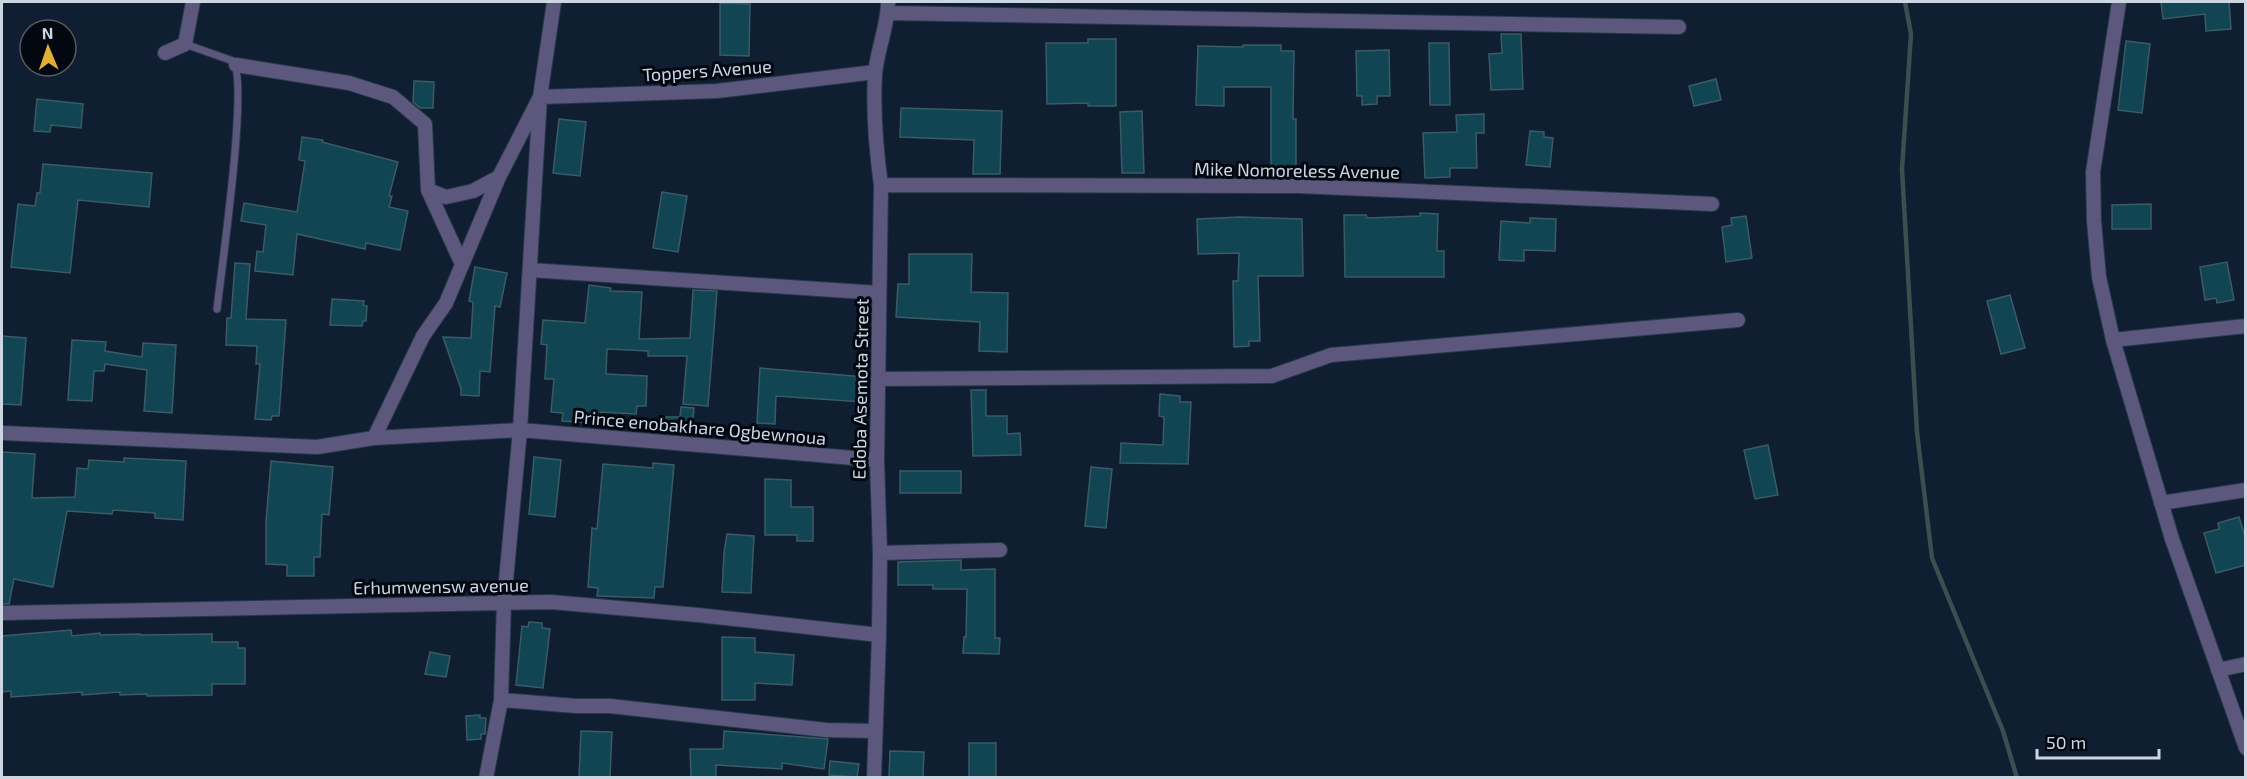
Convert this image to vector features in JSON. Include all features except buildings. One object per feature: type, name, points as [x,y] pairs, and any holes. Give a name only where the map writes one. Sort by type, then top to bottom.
[{"type":"street","points":[[165,53],[185,44],[193,2]]},
{"type":"street","points":[[486,777],[501,700],[504,602],[520,430],[540,97],[554,2]]},
{"type":"street","points":[[2119,2],[2093,172],[2099,277],[2114,340],[2172,539],[2246,748]]},
{"type":"street","points":[[888,7],[1679,27]]},
{"type":"street","name":"Edoba Asemota Street","points":[[874,777],[880,553],[877,460],[881,185],[875,72],[888,7]]},
{"type":"street","points":[[236,65],[349,83],[393,97],[425,124],[428,190],[462,264]]},
{"type":"street","name":"Toppers Avenue","points":[[540,97],[717,91],[875,72]]},
{"type":"street","points":[[375,438],[423,336],[446,303],[499,177],[540,97]]},
{"type":"street","points":[[428,190],[446,197],[473,191],[499,177]]},
{"type":"street","name":"Mike Nomoreless Avenue","points":[[881,185],[1298,186],[1712,204]]},
{"type":"street","points":[[530,270],[879,292]]},
{"type":"street","points":[[878,379],[1272,376],[1331,355],[1738,320]]},
{"type":"street","points":[[2114,340],[2246,326]]},
{"type":"street","name":"Prince enobakhare Ogbewnoua","points":[[2,433],[316,447],[375,438],[520,430],[877,460]]},
{"type":"street","points":[[2161,503],[2246,490]]},
{"type":"street","points":[[880,553],[1000,550]]},
{"type":"street","name":"Erhumwensw avenue","points":[[2,613],[504,602],[573,604],[879,635]]},
{"type":"street","points":[[2218,670],[2246,664]]},
{"type":"street","points":[[501,700],[576,706],[610,706],[826,730],[875,731]]},
{"type":"lane","points":[[185,44],[233,61],[238,72],[237,137],[217,309]]},
{"type":"waterway","points":[[1905,2],[1911,34],[1902,169],[1917,432],[1932,558],[2003,731],[2017,778]]}]
